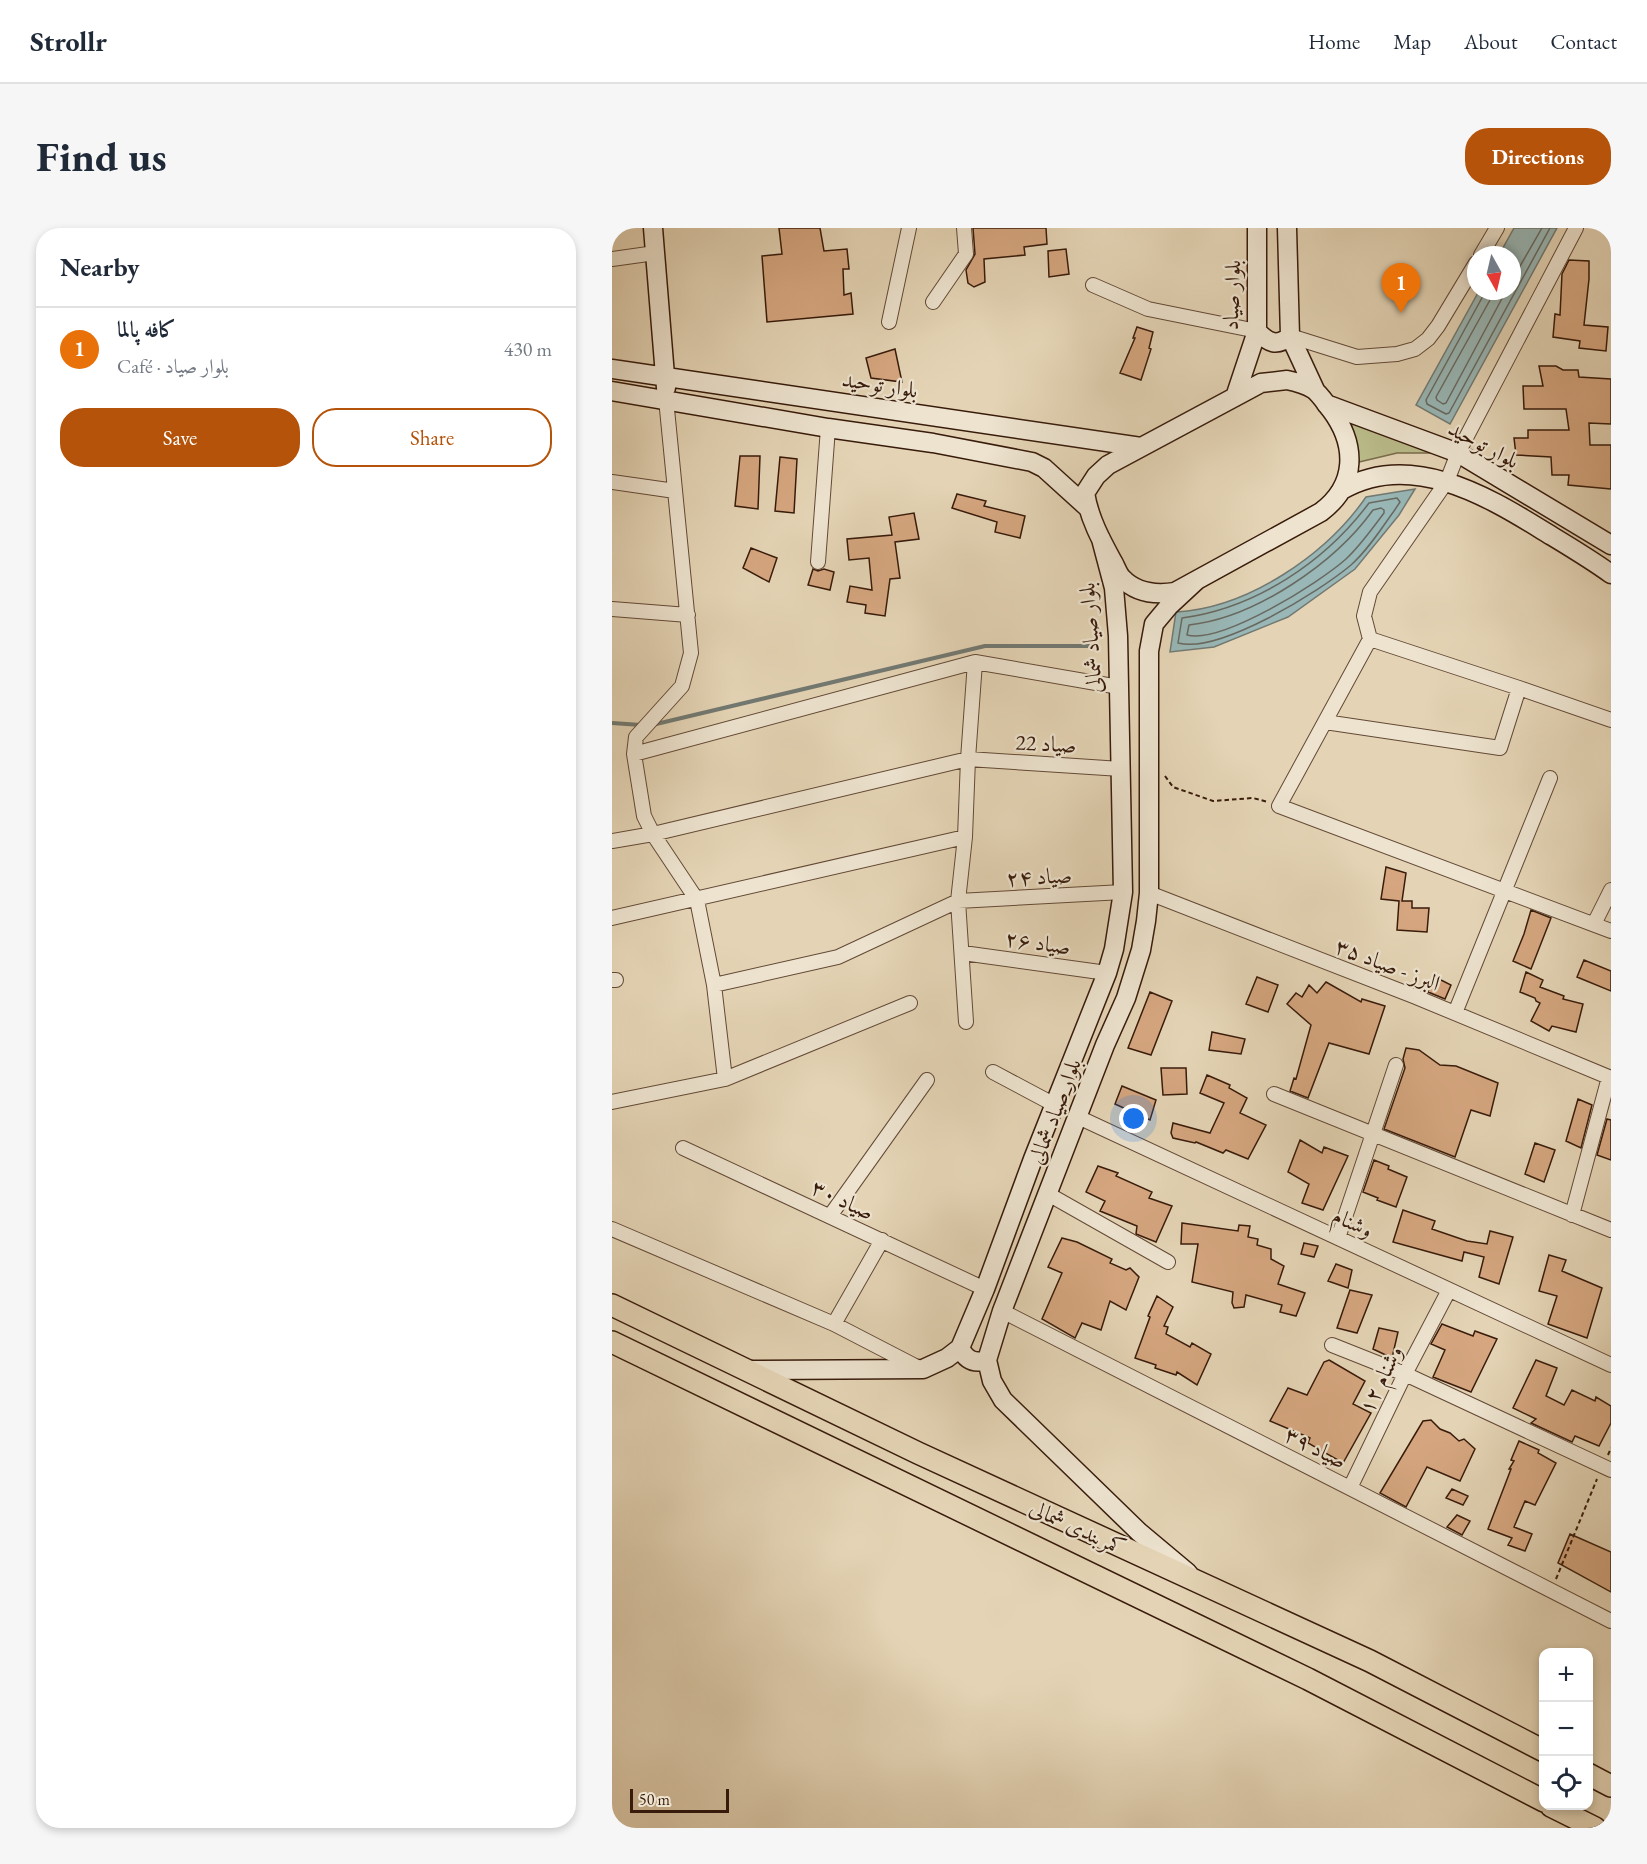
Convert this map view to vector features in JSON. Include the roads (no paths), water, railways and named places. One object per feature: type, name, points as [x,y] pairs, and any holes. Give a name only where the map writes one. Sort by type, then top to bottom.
[{"type":"highway","name":"کمربندی شمالی","points":[[612,1305],[918,1453],[1370,1661],[1539,1748]]},
{"type":"highway","points":[[612,1342],[1308,1679],[1539,1799]]},
{"type":"highway","points":[[1593,1777],[1611,1786]]},
{"type":"highway","points":[[1559,1810],[1595,1828]]},
{"type":"main road","points":[[653,228],[666,399]]},
{"type":"main road","name":"بلوار صیاد","points":[[1235,397],[1257,331],[1257,228]]},
{"type":"main road","points":[[612,391],[828,428],[933,443],[1032,462],[1044,468],[1087,507],[1101,540],[1122,578],[1144,592],[1160,594],[1174,592],[1321,512],[1342,490],[1350,468],[1348,448],[1342,428],[1321,397],[1290,336],[1287,228]]},
{"type":"main road","points":[[1257,331],[1264,339],[1273,343],[1282,342],[1290,336]]},
{"type":"main road","name":"بلوار توحید","points":[[612,369],[1142,447]]},
{"type":"main road","name":"بلوار توحید","points":[[1087,507],[1085,493],[1096,476],[1108,465],[1261,383],[1287,380],[1300,383],[1321,397],[1458,453],[1611,545]]},
{"type":"main road","name":"بلوار توحید","points":[[1342,490],[1355,482],[1389,474],[1446,481],[1504,507],[1611,574]]},
{"type":"main road","name":"بلوار صیاد شمالی","points":[[960,1348],[1107,973],[1116,937],[1123,892],[1119,687],[1114,588],[1101,540]]},
{"type":"main road","name":"بلوار صیاد شمالی","points":[[987,1360],[1002,1311],[1126,998],[1141,950],[1149,893],[1149,651],[1154,624],[1169,606],[1197,580]]},
{"type":"main road","points":[[745,1370],[922,1369],[947,1358],[960,1348],[970,1361],[987,1360],[992,1381],[1003,1400],[1139,1533],[1202,1583]]},
{"type":"street","points":[[889,322],[909,228]]},
{"type":"street","points":[[933,302],[966,254],[964,228]]},
{"type":"street","points":[[1486,246],[1497,228]]},
{"type":"street","points":[[1575,228],[1458,453],[1446,481],[1371,592],[1364,616],[1370,639],[1279,806],[1611,931]]},
{"type":"street","points":[[612,259],[656,253]]},
{"type":"street","points":[[1290,336],[1357,357],[1397,354],[1415,349],[1428,339],[1438,326],[1467,278]]},
{"type":"street","points":[[1093,285],[1148,309],[1257,331]]},
{"type":"street","points":[[666,399],[691,652],[682,686],[636,737],[634,754],[644,816],[653,834],[697,900],[714,985],[725,1079]]},
{"type":"street","points":[[819,562],[828,428]]},
{"type":"street","points":[[612,482],[675,491]]},
{"type":"street","points":[[612,609],[688,615]]},
{"type":"street","points":[[1370,639],[1611,720]]},
{"type":"street","points":[[634,754],[975,662],[1119,687]]},
{"type":"street","points":[[966,1022],[958,901],[965,837],[975,662]]},
{"type":"street","points":[[1325,722],[1500,748],[1520,688]]},
{"type":"street","name":"صیاد 22","points":[[612,841],[653,834],[968,759],[1121,769]]},
{"type":"street","points":[[1455,1013],[1550,778]]},
{"type":"street","points":[[612,918],[965,837]]},
{"type":"street","points":[[1594,924],[1611,890]]},
{"type":"street","name":"صیاد ۲۴","points":[[958,901],[1123,892]]},
{"type":"street","name":"البرز - صیاد ۳۵","points":[[1149,893],[1455,1013],[1610,1078]]},
{"type":"street","points":[[714,985],[838,957],[958,901]]},
{"type":"street","name":"صیاد ۲۶","points":[[963,952],[1107,973]]},
{"type":"street","points":[[612,1102],[725,1079],[910,1003]]},
{"type":"street","points":[[1338,1238],[1396,1065]]},
{"type":"street","points":[[993,1072],[1055,1105]]},
{"type":"street","points":[[1572,1215],[1610,1078]]},
{"type":"street","points":[[830,1216],[927,1080]]},
{"type":"street","points":[[1274,1094],[1611,1230]]},
{"type":"street","name":"وشنام","points":[[1078,1117],[1611,1365]]},
{"type":"street","name":"صیاد ۳۰","points":[[683,1148],[985,1289]]},
{"type":"street","points":[[1048,1194],[1168,1262]]},
{"type":"street","points":[[612,1229],[834,1324],[922,1369]]},
{"type":"street","points":[[834,1324],[882,1240]]},
{"type":"street","name":"وشنام ۱۲","points":[[1350,1488],[1449,1290]]},
{"type":"street","name":"صیاد ۳۹","points":[[1002,1311],[1611,1621]]},
{"type":"street","points":[[1332,1345],[1405,1374],[1607,1468]]},
{"type":"water","points":[[1514,228],[1557,228],[1521,294],[1521,246],[1504,246]]},
{"type":"water","points":[[1474,300],[1518,300],[1450,424],[1416,405]]},
{"type":"water","points":[[1415,489],[1399,515],[1355,569],[1288,617],[1214,647],[1170,652],[1176,612],[1203,608],[1257,589],[1283,575],[1330,539],[1366,497]]},
{"type":"waterway","points":[[652,725],[985,646],[1091,646]]},
{"type":"waterway","points":[[612,723],[641,725]]},
{"type":"place","name":"کافه پالما","points":[[1401,313]]}]
